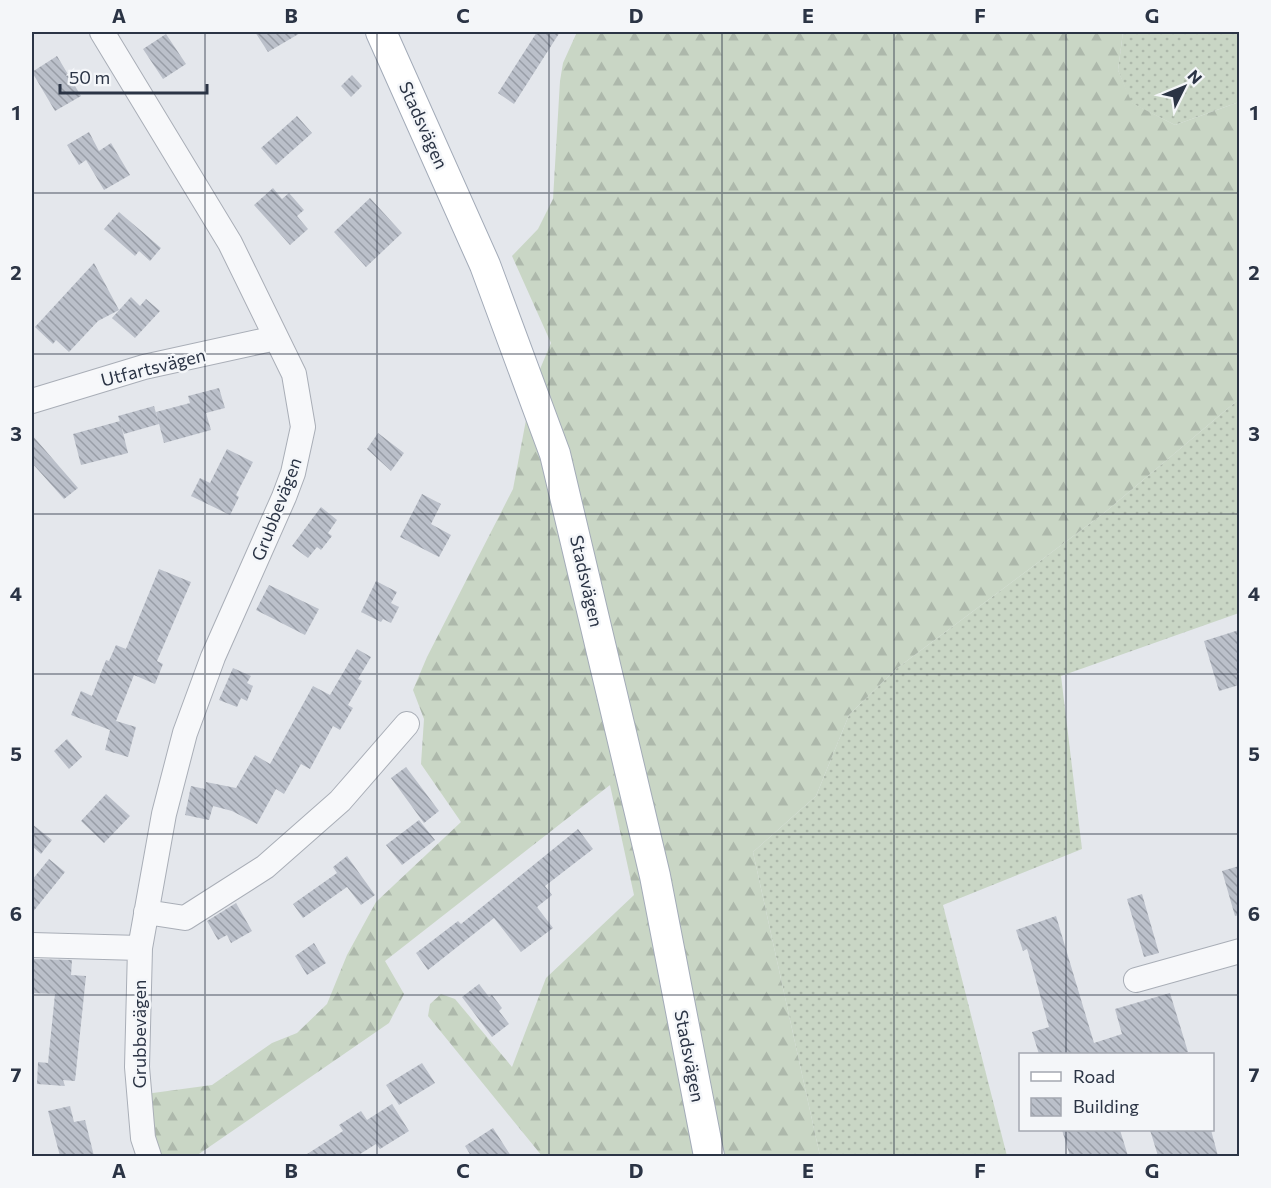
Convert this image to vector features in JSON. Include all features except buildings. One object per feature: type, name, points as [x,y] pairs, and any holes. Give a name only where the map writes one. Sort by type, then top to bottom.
[{"type":"main road","name":"Stadsvägen","points":[[381,32],[485,265],[555,454],[655,876],[709,1156]]},
{"type":"street","name":"Grubbevägen","points":[[102,32],[230,243],[294,375],[303,427],[284,497],[213,657],[185,734],[164,814],[140,948],[136,1067],[144,1138],[149,1156]]},
{"type":"street","name":"Utfartsvägen","points":[[32,401],[144,367],[276,338]]},
{"type":"street","points":[[146,912],[185,918],[265,867],[340,801],[407,723]]},
{"type":"street","points":[[32,945],[140,948]]},
{"type":"street","points":[[1136,980],[1239,951]]},
{"type":"green space","points":[[577,32],[1123,32],[1118,70],[1132,103],[1175,125],[1239,102],[1239,399],[1104,513],[896,669],[849,715],[816,796],[753,852],[820,1156],[542,1156],[428,1016],[430,1004],[441,994],[455,999],[512,1067],[546,978],[634,895],[610,785],[385,961],[404,994],[389,1023],[196,1156],[149,1156],[138,1095],[212,1085],[272,1043],[297,1033],[327,1004],[347,955],[376,902],[461,822],[421,764],[424,719],[413,690],[427,657],[513,489],[532,388],[551,343],[512,256],[538,229],[553,199],[560,81],[563,63]]},
{"type":"green space","points":[[1123,32],[1239,32],[1239,102],[1175,125],[1131,103],[1118,70]]},
{"type":"green space","points":[[1239,399],[1239,613],[1061,676],[1082,849],[943,905],[1007,1156],[820,1156],[753,852],[816,796],[849,715],[896,669],[1104,513]]}]
